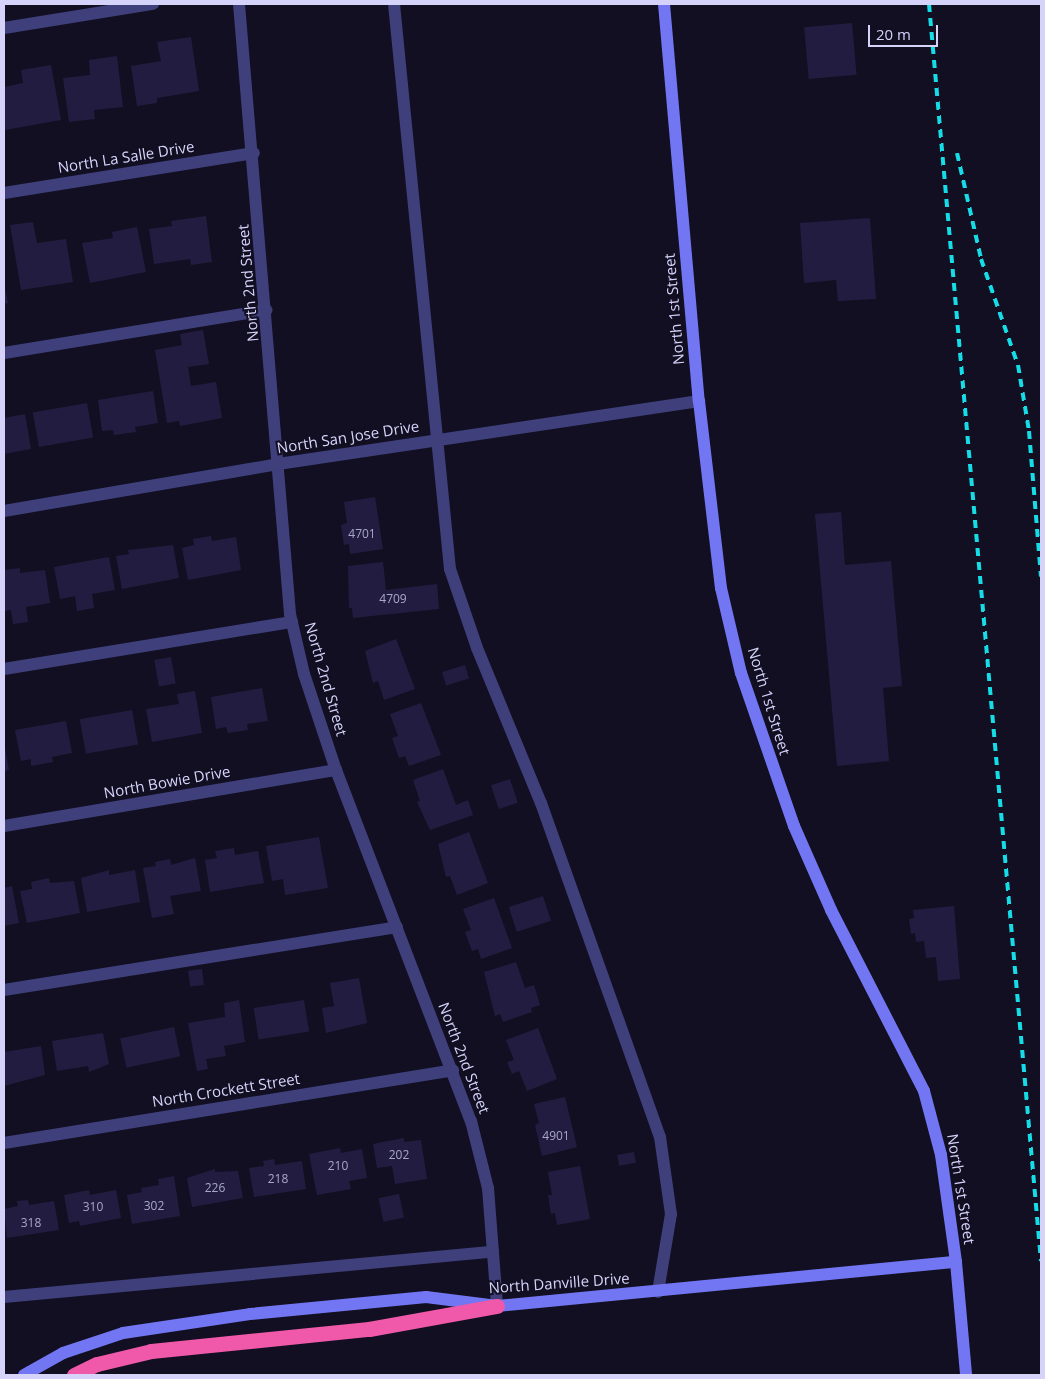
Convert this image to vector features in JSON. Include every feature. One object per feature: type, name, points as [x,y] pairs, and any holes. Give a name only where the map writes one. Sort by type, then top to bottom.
[{"type":"highway","points":[[74,1375],[98,1364],[151,1351],[369,1329],[497,1306]]},
{"type":"main road","name":"North 1st Street","points":[[664,4],[699,401],[720,588],[741,674],[794,826],[831,910],[924,1091],[941,1155],[956,1262],[966,1375]]},
{"type":"main road","name":"North Danville Drive","points":[[24,1375],[63,1353],[123,1333],[161,1325],[426,1297],[497,1306],[956,1262]]},
{"type":"street","points":[[4,28],[153,4]]},
{"type":"street","name":"North 2nd Street","points":[[239,4],[254,153],[292,622],[304,674],[336,770],[453,1070],[471,1121],[488,1188],[497,1306]]},
{"type":"street","points":[[394,4],[450,570],[476,648],[541,803],[660,1137],[671,1214],[658,1292]]},
{"type":"street","name":"North La Salle Drive","points":[[4,194],[254,153]]},
{"type":"street","points":[[4,353],[266,310]]},
{"type":"street","name":"North San Jose Drive","points":[[4,511],[278,464],[699,401]]},
{"type":"street","points":[[4,669],[292,622]]},
{"type":"street","name":"North Bowie Drive","points":[[4,826],[336,770]]},
{"type":"street","points":[[4,990],[397,927]]},
{"type":"street","name":"North Crockett Street","points":[[4,1143],[453,1070]]},
{"type":"street","points":[[4,1298],[493,1252]]},
{"type":"building","points":[[852,23],[857,75],[809,79],[804,27]]},
{"type":"building","points":[[191,37],[199,91],[157,98],[157,103],[137,106],[131,66],[161,61],[157,42]]},
{"type":"building","points":[[117,56],[123,107],[94,110],[95,119],[69,122],[63,78],[90,75],[89,60]]},
{"type":"building","points":[[51,65],[61,120],[5,130],[4,87],[23,83],[21,70]]},
{"type":"building","points":[[206,216],[212,262],[191,265],[190,259],[154,264],[149,229],[172,226],[171,221]]},
{"type":"building","points":[[870,218],[876,299],[838,301],[836,280],[804,283],[800,223]]},
{"type":"building","points":[[33,222],[37,243],[66,239],[73,282],[21,290],[10,225]]},
{"type":"building","points":[[137,227],[146,272],[90,283],[82,243],[113,238],[112,232]]},
{"type":"building","points":[[4,283],[8,303],[4,304]]},
{"type":"building","points":[[203,330],[209,364],[188,367],[191,386],[216,382],[222,418],[180,426],[179,421],[167,423],[155,350],[182,345],[180,334]]},
{"type":"building","points":[[153,391],[158,423],[135,427],[136,432],[114,435],[113,430],[102,431],[98,400]]},
{"type":"building","points":[[87,403],[93,437],[39,447],[33,413]]},
{"type":"building","points":[[25,414],[31,449],[4,454],[4,418]]},
{"type":"building","points":[[375,497],[383,549],[350,554],[349,544],[344,545],[341,525],[347,523],[344,502]]},
{"type":"building","points":[[841,512],[845,565],[891,561],[902,686],[883,688],[889,761],[837,766],[815,514]]},
{"type":"building","points":[[211,536],[212,541],[236,537],[241,570],[188,580],[182,548],[194,545],[193,539]]},
{"type":"building","points":[[173,545],[179,578],[122,589],[116,556],[129,554],[128,550]]},
{"type":"building","points":[[109,557],[115,590],[92,594],[94,608],[77,611],[75,596],[60,599],[54,567]]},
{"type":"building","points":[[383,562],[386,590],[437,584],[439,609],[353,618],[352,608],[349,608],[348,566]]},
{"type":"building","points":[[20,568],[20,573],[45,570],[50,603],[26,607],[28,622],[13,624],[11,610],[4,611],[4,570]]},
{"type":"building","points":[[396,639],[415,689],[384,700],[378,681],[373,683],[365,651]]},
{"type":"building","points":[[171,657],[176,684],[159,687],[154,660]]},
{"type":"building","points":[[465,665],[469,678],[446,685],[442,672]]},
{"type":"building","points":[[262,688],[268,721],[247,724],[248,730],[228,733],[226,727],[216,729],[211,697]]},
{"type":"building","points":[[195,691],[202,733],[152,742],[146,709],[179,704],[177,694]]},
{"type":"building","points":[[421,703],[441,755],[409,766],[405,756],[399,758],[392,738],[398,736],[390,714]]},
{"type":"building","points":[[132,710],[138,744],[86,754],[80,719]]},
{"type":"building","points":[[66,721],[72,753],[52,757],[53,762],[31,766],[31,759],[21,761],[15,730]]},
{"type":"building","points":[[4,743],[9,770],[4,771]]},
{"type":"building","points":[[443,769],[456,805],[468,800],[473,815],[430,830],[417,802],[420,801],[413,780]]},
{"type":"building","points":[[510,779],[518,803],[499,809],[491,785]]},
{"type":"building","points":[[469,832],[488,883],[457,895],[450,876],[446,877],[438,844]]},
{"type":"building","points":[[319,837],[328,888],[285,895],[283,879],[272,881],[266,846]]},
{"type":"building","points":[[234,848],[235,855],[258,851],[264,883],[210,892],[205,860],[217,858],[215,851]]},
{"type":"building","points":[[195,858],[201,891],[170,896],[174,914],[152,918],[143,868],[156,866],[155,862],[170,859],[171,865]]},
{"type":"building","points":[[109,870],[109,875],[135,870],[140,902],[87,912],[81,878]]},
{"type":"building","points":[[49,878],[50,883],[74,881],[80,913],[27,923],[20,891],[32,889],[31,882]]},
{"type":"building","points":[[12,886],[19,923],[4,926],[4,888]]},
{"type":"building","points":[[543,896],[551,921],[517,932],[509,907]]},
{"type":"building","points":[[494,898],[512,948],[481,959],[478,949],[472,951],[465,932],[471,930],[463,909]]},
{"type":"building","points":[[954,906],[960,979],[938,981],[936,957],[926,958],[924,941],[916,942],[915,933],[911,934],[909,919],[914,918],[913,910]]},
{"type":"building","points":[[516,962],[525,988],[534,985],[540,1005],[531,1008],[532,1012],[503,1022],[500,1014],[495,1016],[484,972]]},
{"type":"building","points":[[202,969],[204,985],[190,987],[188,971]]},
{"type":"building","points":[[359,978],[367,1023],[326,1033],[322,1008],[334,1006],[330,983]]},
{"type":"building","points":[[239,1000],[245,1042],[224,1046],[226,1056],[206,1059],[208,1069],[197,1071],[188,1023],[225,1017],[224,1003]]},
{"type":"building","points":[[304,1000],[309,1032],[259,1040],[254,1008]]},
{"type":"building","points":[[174,1027],[180,1056],[126,1068],[120,1038]]},
{"type":"building","points":[[538,1028],[557,1079],[527,1091],[519,1071],[512,1074],[507,1062],[514,1060],[506,1040]]},
{"type":"building","points":[[103,1033],[109,1064],[89,1072],[88,1066],[57,1071],[52,1041]]},
{"type":"building","points":[[41,1046],[45,1075],[4,1086],[4,1052]]},
{"type":"building","points":[[565,1097],[577,1147],[542,1156],[535,1125],[539,1123],[534,1104]]},
{"type":"building","points":[[404,1138],[404,1142],[421,1140],[427,1179],[395,1184],[392,1166],[377,1168],[373,1144]]},
{"type":"building","points":[[340,1148],[341,1153],[362,1149],[367,1178],[349,1181],[351,1189],[317,1195],[309,1154]]},
{"type":"building","points":[[634,1152],[636,1163],[619,1166],[617,1155]]},
{"type":"building","points":[[274,1159],[275,1165],[302,1161],[306,1189],[254,1197],[249,1168],[264,1166],[263,1161]]},
{"type":"building","points":[[580,1166],[590,1219],[557,1225],[555,1213],[551,1214],[548,1195],[552,1195],[548,1172]]},
{"type":"building","points":[[215,1169],[215,1172],[238,1171],[243,1198],[192,1207],[187,1178]]},
{"type":"building","points":[[174,1176],[180,1216],[132,1224],[127,1195],[142,1192],[141,1188],[159,1185],[158,1179]]},
{"type":"building","points":[[89,1190],[90,1195],[116,1190],[121,1218],[80,1226],[79,1221],[69,1223],[64,1195]]},
{"type":"building","points":[[399,1194],[404,1217],[383,1222],[378,1198]]},
{"type":"building","points":[[28,1200],[29,1205],[54,1201],[59,1230],[7,1238],[4,1209],[18,1206],[17,1201]]},
{"type":"railway","points":[[929,4],[1041,1261]]},
{"type":"railway","points":[[957,153],[981,259],[1018,365],[1029,431],[1041,577]]}]
